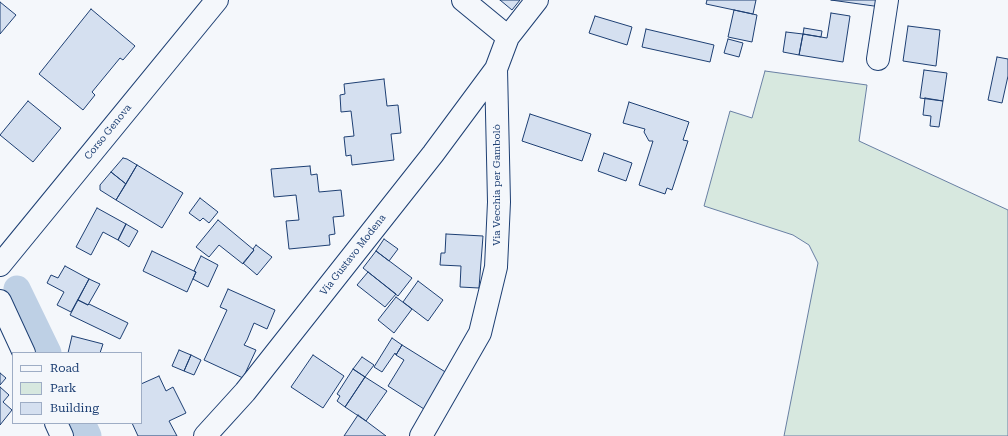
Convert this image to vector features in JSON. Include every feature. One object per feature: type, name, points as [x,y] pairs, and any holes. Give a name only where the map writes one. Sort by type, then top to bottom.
[{"type":"street","name":"Corso Genova","points":[[0,265],[216,0]]},
{"type":"street","points":[[463,0],[508,37]]},
{"type":"street","name":"Via Vecchia per Gambolò","points":[[421,436],[480,334],[496,267],[499,202],[496,69],[508,37],[537,0]]},
{"type":"street","points":[[878,59],[887,0]]},
{"type":"street","name":"Via Gustavo Modena","points":[[205,436],[245,392],[433,154],[496,69]]},
{"type":"street","points":[[0,301],[24,352]]},
{"type":"street","points":[[56,424],[62,436]]},
{"type":"green space","points":[[765,71],[867,85],[859,141],[1008,210],[1008,436],[784,436],[818,263],[809,245],[793,235],[704,206],[730,111],[752,118]]},
{"type":"building","points":[[500,0],[520,0],[512,10]]},
{"type":"building","points":[[707,0],[756,0],[753,14],[706,4]]},
{"type":"building","points":[[831,0],[882,0],[881,7]]},
{"type":"building","points":[[0,2],[16,15],[0,34]]},
{"type":"building","points":[[91,9],[135,46],[123,60],[120,58],[92,92],[95,95],[83,110],[39,74]]},
{"type":"building","points":[[734,10],[757,15],[752,42],[728,37]]},
{"type":"building","points":[[831,13],[850,16],[843,62],[799,55],[803,34],[827,38]]},
{"type":"building","points":[[595,16],[632,27],[627,45],[589,33]]},
{"type":"building","points":[[908,26],[940,30],[936,66],[903,61]]},
{"type":"building","points":[[804,28],[822,31],[821,37],[803,34]]},
{"type":"building","points":[[646,29],[714,45],[710,62],[642,47]]},
{"type":"building","points":[[786,32],[803,34],[799,55],[783,52]]},
{"type":"building","points":[[728,39],[743,43],[739,57],[724,53]]},
{"type":"building","points":[[997,57],[1008,59],[1008,76],[1002,103],[988,100]]},
{"type":"building","points":[[924,70],[947,73],[943,101],[920,98]]},
{"type":"building","points":[[384,79],[387,106],[398,105],[401,133],[391,134],[394,160],[352,165],[351,155],[346,156],[344,137],[354,136],[351,111],[341,112],[340,95],[345,94],[344,84]]},
{"type":"building","points":[[925,98],[943,101],[939,127],[930,126],[931,116],[923,115]]},
{"type":"building","points":[[28,101],[61,128],[33,162],[0,135]]},
{"type":"building","points":[[629,102],[689,122],[683,140],[688,141],[672,190],[667,188],[665,194],[639,185],[653,141],[649,141],[644,132],[645,129],[623,123]]},
{"type":"building","points":[[530,114],[591,134],[582,161],[522,141]]},
{"type":"building","points":[[604,153],[632,163],[626,181],[598,171]]},
{"type":"building","points":[[123,158],[137,165],[126,184],[111,172]]},
{"type":"building","points":[[137,165],[183,193],[162,228],[116,200]]},
{"type":"building","points":[[310,166],[311,175],[317,174],[319,192],[341,190],[344,216],[333,217],[335,234],[329,235],[330,245],[289,249],[286,221],[299,220],[296,195],[274,197],[271,169]]},
{"type":"building","points":[[111,172],[126,184],[116,200],[100,190],[100,185]]},
{"type":"building","points":[[200,198],[218,212],[209,223],[203,218],[200,221],[189,213]]},
{"type":"building","points":[[97,208],[126,224],[118,240],[103,232],[91,255],[76,247]]},
{"type":"building","points":[[218,220],[254,250],[243,264],[219,245],[209,257],[196,247]]},
{"type":"building","points":[[126,224],[138,231],[129,247],[118,240]]},
{"type":"building","points":[[446,234],[483,236],[479,288],[460,287],[461,266],[440,265],[441,253],[445,253]]},
{"type":"building","points":[[384,239],[398,249],[389,261],[376,251]]},
{"type":"building","points":[[256,245],[272,257],[257,275],[243,263],[254,250],[253,249]]},
{"type":"building","points":[[152,251],[196,272],[187,292],[143,271]]},
{"type":"building","points":[[376,251],[412,278],[398,296],[363,268]]},
{"type":"building","points":[[201,256],[218,265],[208,287],[193,279],[196,272],[194,271]]},
{"type":"building","points":[[65,266],[89,279],[71,312],[57,305],[64,292],[47,283],[51,275],[58,278]]},
{"type":"building","points":[[368,272],[396,294],[385,307],[357,285]]},
{"type":"building","points":[[89,279],[100,284],[88,305],[78,300]]},
{"type":"building","points":[[418,281],[443,300],[428,321],[403,302]]},
{"type":"building","points":[[228,289],[275,310],[267,329],[254,323],[244,345],[256,350],[243,378],[204,360],[227,310],[220,307]]},
{"type":"building","points":[[396,297],[412,309],[394,333],[378,320]]},
{"type":"building","points":[[78,300],[128,323],[120,339],[70,315]]},
{"type":"building","points":[[72,336],[103,344],[100,352],[68,352]]},
{"type":"building","points":[[392,338],[402,345],[382,372],[374,367]]},
{"type":"building","points":[[402,345],[447,373],[424,409],[388,386],[404,360],[396,355]]},
{"type":"building","points":[[179,350],[191,355],[184,371],[172,366]]},
{"type":"building","points":[[191,355],[201,360],[194,375],[184,371]]},
{"type":"building","points":[[313,355],[344,376],[323,408],[291,387]]},
{"type":"building","points":[[362,357],[374,365],[365,377],[353,369]]},
{"type":"building","points":[[353,369],[365,377],[345,407],[337,401],[340,396],[337,394]]},
{"type":"building","points":[[0,373],[6,378],[0,385]]},
{"type":"building","points":[[159,376],[166,391],[173,387],[186,413],[169,421],[177,436],[138,436],[132,424],[142,424],[142,384]]},
{"type":"building","points":[[365,377],[387,391],[366,421],[345,407]]},
{"type":"building","points":[[0,387],[9,395],[3,402],[12,410],[0,425]]},
{"type":"building","points":[[358,415],[386,436],[344,436]]},
{"type":"waterway","points":[[17,289],[48,352]]},
{"type":"waterway","points":[[82,424],[88,436]]}]
